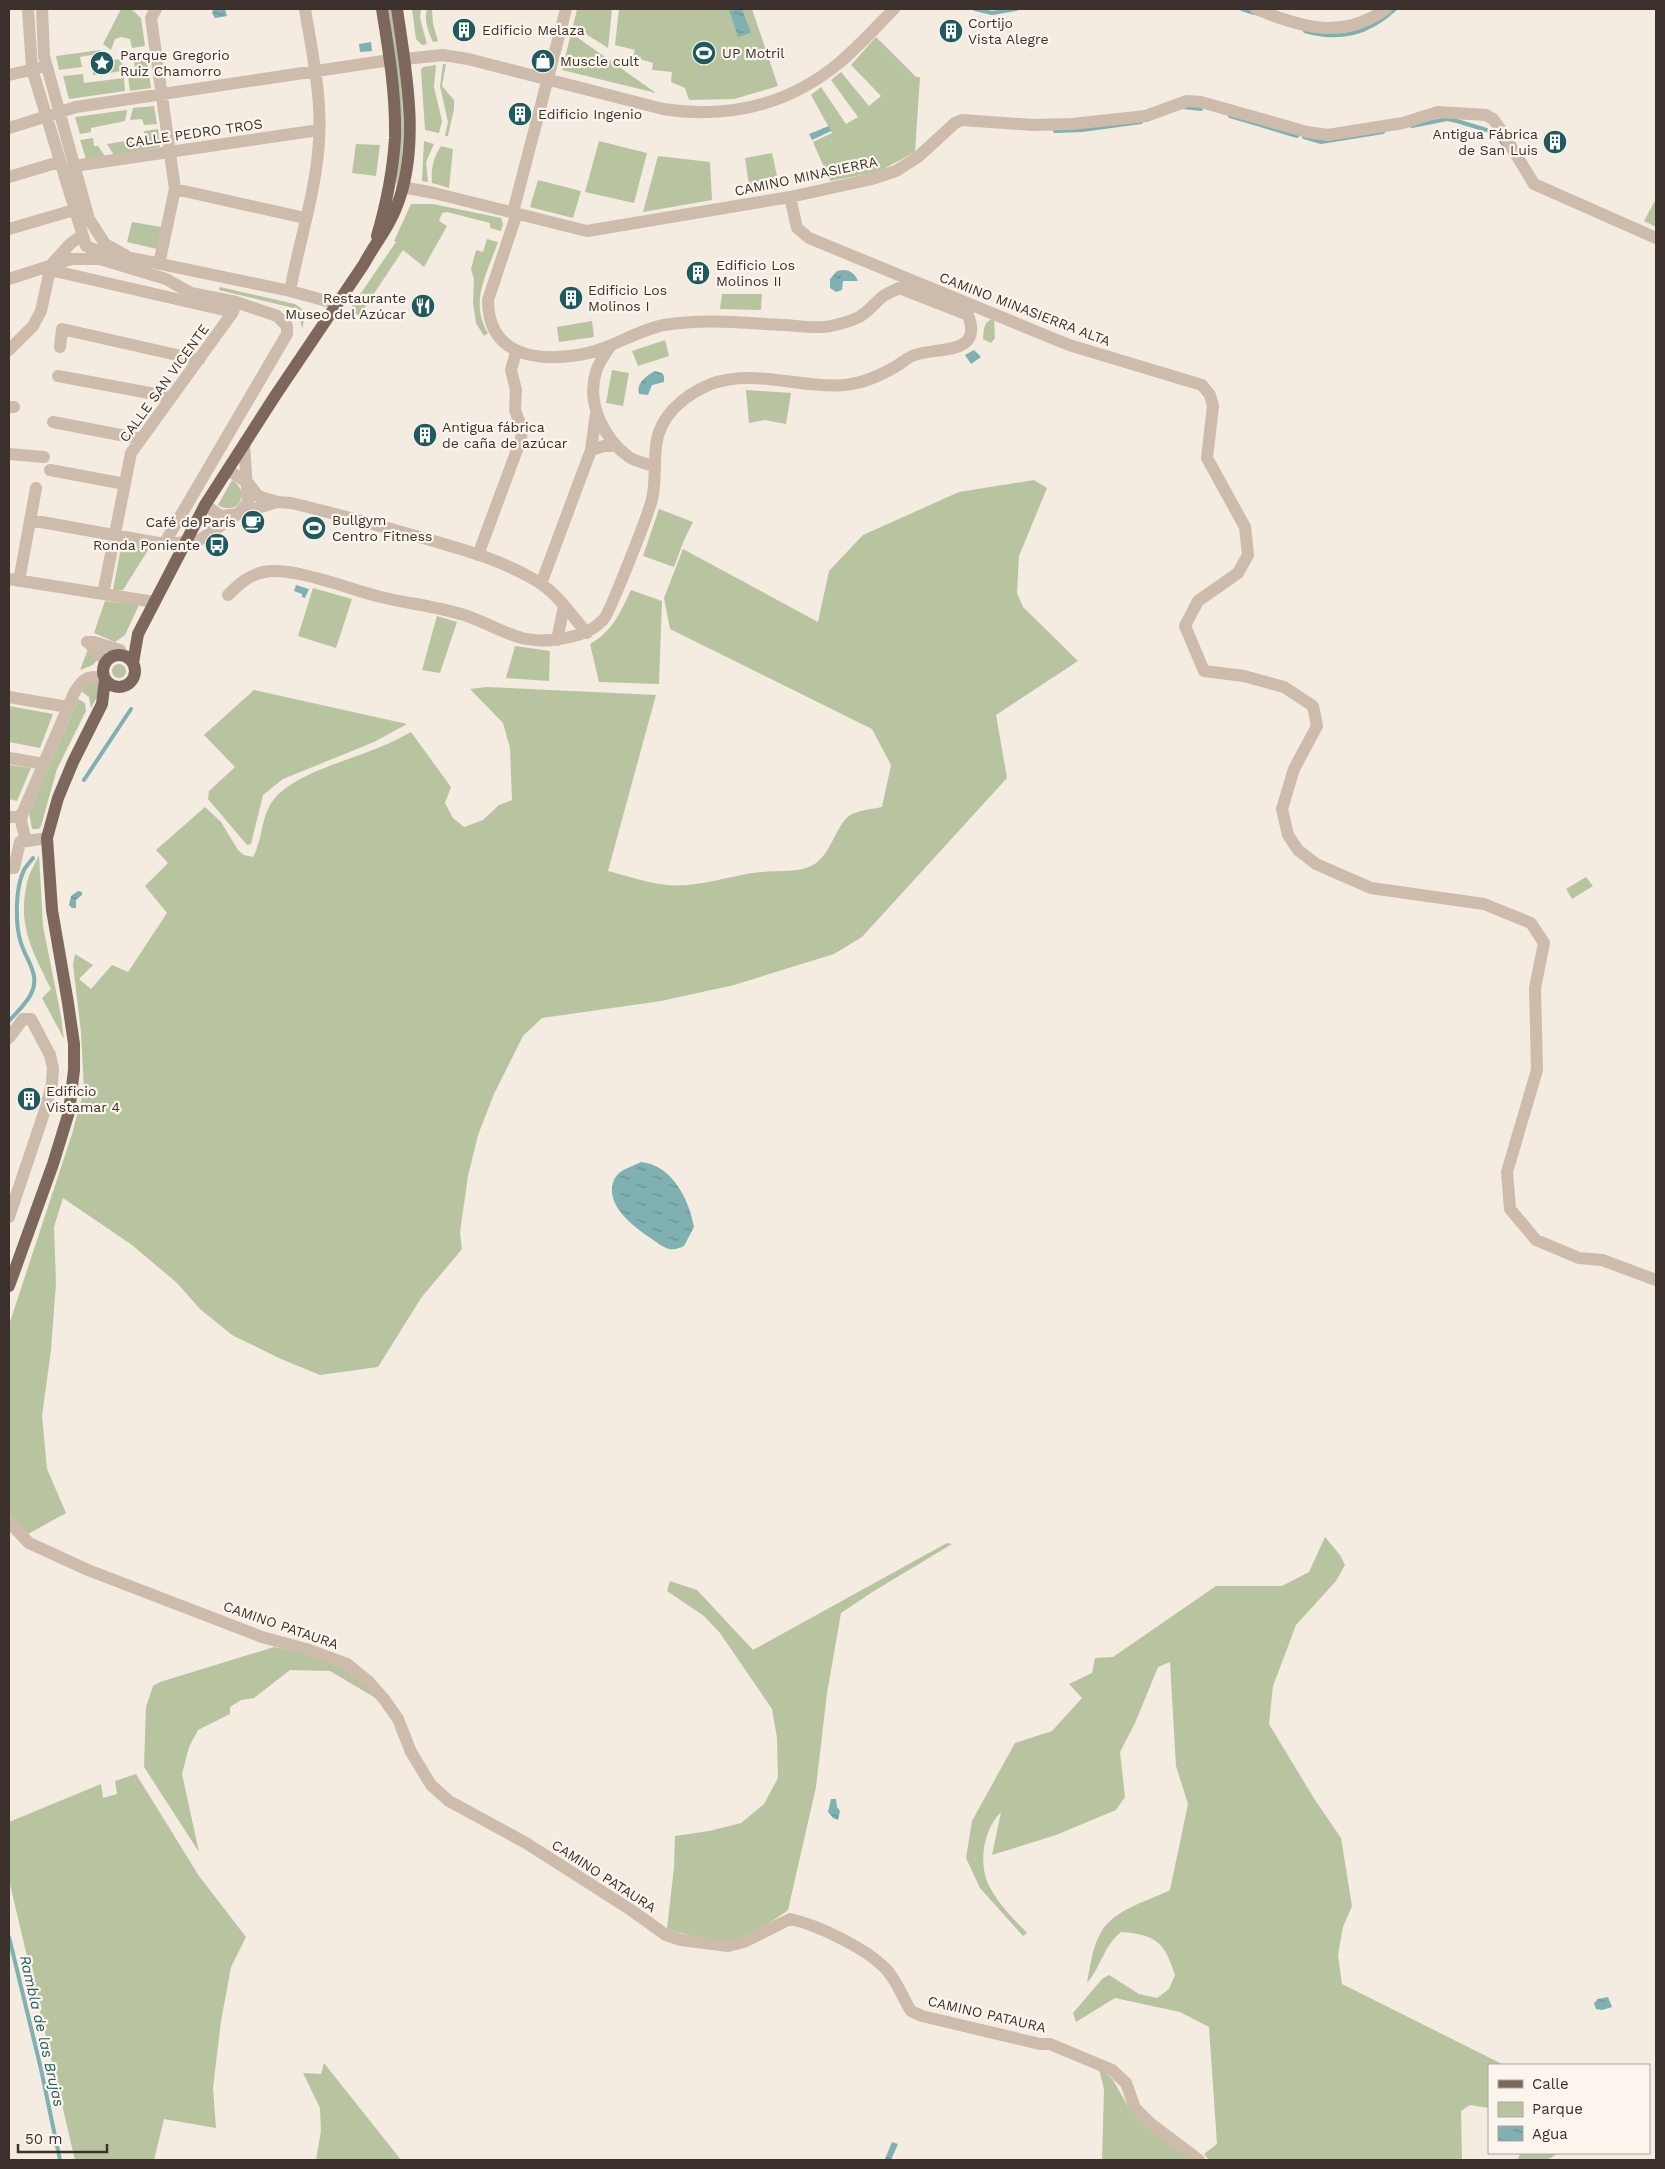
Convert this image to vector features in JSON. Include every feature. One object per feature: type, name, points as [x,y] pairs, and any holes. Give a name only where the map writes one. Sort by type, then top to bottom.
[{"type":"main road","points":[[375,242],[391,175],[395,138],[390,60],[382,9]]},
{"type":"main road","points":[[9,1286],[53,1164],[69,1112],[74,1070],[74,1044],[52,910],[47,838],[58,798],[73,762],[102,704],[109,665],[138,634],[205,505],[338,304],[375,242],[388,228],[402,187],[409,141],[405,59],[397,9]]},
{"type":"main road","points":[[102,704],[130,683],[134,677],[138,634]]},
{"type":"main road","points":[[109,665],[122,655],[134,663]]},
{"type":"main road","points":[[109,665],[110,684],[123,687]]},
{"type":"street","points":[[28,9],[32,69],[81,236],[86,246],[110,256],[132,258],[290,291],[338,304]]},
{"type":"street","points":[[42,9],[44,56],[88,219],[105,244],[132,258]]},
{"type":"street","points":[[156,9],[151,18],[160,96],[175,189],[159,264]]},
{"type":"street","points":[[290,291],[317,164],[319,130],[315,72],[305,9]]},
{"type":"street","points":[[228,595],[243,580],[265,572],[296,573],[380,597],[430,606],[469,617],[506,634],[534,641],[556,640],[587,633],[606,618],[652,499],[656,443],[666,416],[686,396],[713,383],[749,378],[784,380],[819,386],[846,385],[872,379],[912,356],[963,345],[971,338],[973,327],[968,315],[899,288],[884,295],[860,316],[829,326],[701,322],[664,325],[632,334],[611,345],[579,355],[547,356],[516,352],[504,344],[488,314],[488,300],[515,212],[566,9]]},
{"type":"street","points":[[405,59],[443,54],[663,109],[692,113],[724,112],[757,106],[786,96],[813,82],[840,62],[894,9]]},
{"type":"street","points":[[1256,9],[1313,27],[1342,29],[1371,19],[1386,9]]},
{"type":"street","points":[[9,128],[76,107],[160,96],[390,60]]},
{"type":"street","points":[[9,75],[48,67]]},
{"type":"street","name":"CAMINO MINASIERRA","points":[[402,187],[515,212],[587,231],[790,197],[872,179],[896,171],[918,157],[954,123],[962,120],[1033,125],[1081,124],[1146,116],[1187,101],[1201,102],[1307,132],[1328,135],[1403,123],[1438,112],[1486,115],[1493,119],[1501,130],[1534,184],[1656,238]]},
{"type":"street","name":"CALLE PEDRO TROS","points":[[74,166],[319,130]]},
{"type":"street","points":[[9,177],[59,162]]},
{"type":"street","points":[[175,189],[305,218]]},
{"type":"street","name":"CAMINO MINASIERRA ALTA","points":[[790,197],[797,228],[809,238],[1069,345],[1202,385],[1210,396],[1213,406],[1207,458],[1245,527],[1248,555],[1238,573],[1198,601],[1185,626],[1204,671],[1244,676],[1284,687],[1313,706],[1318,726],[1294,769],[1282,809],[1288,835],[1298,850],[1316,864],[1372,888],[1484,904],[1531,923],[1544,943],[1535,988],[1537,1070],[1507,1172],[1510,1209],[1536,1240],[1580,1258],[1602,1260],[1656,1280]]},
{"type":"street","points":[[9,229],[74,210]]},
{"type":"street","points":[[9,350],[33,326],[41,311],[50,268],[70,244],[81,236]]},
{"type":"street","points":[[9,279],[50,268],[71,259],[100,258],[166,279],[191,293],[201,293]]},
{"type":"street","points":[[50,268],[277,316],[287,326],[286,334],[164,544]]},
{"type":"street","points":[[184,269],[189,285],[201,293],[235,307]]},
{"type":"street","name":"CALLE SAN VICENTE","points":[[104,594],[131,453],[235,307]]},
{"type":"street","points":[[60,347],[62,329],[199,360]]},
{"type":"street","points":[[541,584],[591,450],[596,413],[593,393],[596,371],[611,345]]},
{"type":"street","points":[[478,555],[521,439],[522,429],[515,410],[516,390],[511,370],[516,352]]},
{"type":"street","points":[[579,355],[596,371]]},
{"type":"street","points":[[58,376],[171,397]]},
{"type":"street","points":[[596,413],[617,446],[631,458],[654,466]]},
{"type":"street","points":[[53,422],[141,439]]},
{"type":"street","points":[[30,520],[164,544],[184,544],[198,541],[238,514],[248,502],[244,445]]},
{"type":"street","points":[[591,450],[604,446],[617,446]]},
{"type":"street","points":[[9,454],[44,457]]},
{"type":"street","points":[[50,470],[125,484]]},
{"type":"street","points":[[228,470],[248,483],[258,496],[277,502],[291,503],[340,515],[478,555],[541,584],[564,606],[587,633]]},
{"type":"street","points":[[36,488],[30,520],[14,580],[154,602]]},
{"type":"street","points":[[205,505],[221,516],[238,514],[277,502]]},
{"type":"street","points":[[556,640],[564,606]]},
{"type":"street","points":[[85,641],[94,642],[109,665],[85,641]]},
{"type":"street","points":[[26,841],[20,821],[74,693],[78,678],[88,671],[109,665]]},
{"type":"street","points":[[9,697],[68,707]]},
{"type":"street","points":[[9,758],[44,764]]},
{"type":"street","points":[[9,817],[18,816],[23,812]]},
{"type":"street","points":[[9,868],[14,868],[20,842],[47,838]]},
{"type":"street","points":[[9,1038],[24,1019],[31,1019],[50,1055],[53,1068],[46,1107],[9,1217]]},
{"type":"street","points":[[53,1068],[74,1070]]},
{"type":"street","name":"CAMINO PATAURA","points":[[9,1522],[29,1543],[88,1570],[262,1637],[306,1649],[347,1664],[369,1682],[384,1699],[398,1719],[411,1752],[431,1785],[449,1801],[526,1843],[631,1910],[666,1935],[681,1940],[728,1946],[744,1942],[790,1919],[811,1925],[847,1941],[885,1968],[896,1983],[911,2011],[922,2016],[1030,2042],[1050,2044],[1112,2070],[1126,2083],[1135,2108],[1150,2123],[1199,2160]]},
{"type":"green space","points":[[121,9],[131,9],[141,18],[145,46],[132,48],[130,39],[121,37],[115,39],[111,50],[103,44]]},
{"type":"green space","points":[[388,9],[391,9],[395,31],[402,97],[403,140],[399,185],[396,183],[399,138],[398,96]]},
{"type":"green space","points":[[412,9],[421,9],[420,18],[427,44],[422,45],[416,39]]},
{"type":"green space","points":[[427,9],[432,9],[433,24],[438,41],[433,42],[428,30],[426,22]]},
{"type":"green space","points":[[577,9],[612,9],[608,48],[573,26]]},
{"type":"green space","name":"UP Motril","points":[[619,9],[752,9],[778,86],[734,99],[689,100],[685,88],[671,82],[672,72],[652,70],[653,63],[633,57],[635,50],[615,45]]},
{"type":"green space","points":[[571,33],[656,93],[562,70]]},
{"type":"green space","points":[[876,37],[916,77],[920,77],[915,152],[878,172],[830,181],[813,142],[832,133],[811,95],[821,87],[846,124],[858,117],[831,80],[841,72],[869,106],[881,96],[851,65]]},
{"type":"green space","points":[[100,50],[102,53],[80,57],[82,67],[59,70],[56,56]]},
{"type":"green space","points":[[146,53],[151,88],[130,91],[128,77],[136,76],[133,54]]},
{"type":"green space","points":[[121,59],[123,71],[93,75],[92,63]]},
{"type":"green space","points":[[443,64],[446,64],[442,86],[454,100],[448,136],[445,136],[448,122],[440,86]]},
{"type":"green space","points":[[436,65],[434,87],[442,121],[439,133],[425,130],[421,70],[423,67]]},
{"type":"green space","points":[[83,74],[84,83],[124,78],[125,91],[69,99],[63,76]]},
{"type":"green space","points":[[154,106],[157,124],[144,125],[142,119],[130,120],[133,108]]},
{"type":"green space","points":[[127,110],[125,121],[91,128],[91,132],[80,134],[75,117]]},
{"type":"green space","points":[[158,129],[160,147],[114,155],[107,144],[145,138],[144,131]]},
{"type":"green space","points":[[93,138],[94,146],[98,146],[105,156],[86,159],[80,140]]},
{"type":"green space","points":[[424,141],[434,144],[426,162],[428,182],[422,181]]},
{"type":"green space","points":[[599,141],[647,153],[634,203],[585,192]]},
{"type":"green space","points":[[356,144],[380,145],[376,176],[352,173]]},
{"type":"green space","points":[[441,146],[453,149],[449,188],[432,183],[433,164]]},
{"type":"green space","points":[[772,153],[780,189],[750,193],[745,158]]},
{"type":"green space","points":[[658,156],[710,162],[712,200],[643,212]]},
{"type":"green space","points":[[538,180],[581,191],[573,218],[530,207]]},
{"type":"green space","points":[[1656,199],[1656,227],[1644,221]]},
{"type":"green space","points":[[411,204],[433,204],[501,218],[503,224],[501,231],[490,228],[490,223],[447,212],[442,213],[439,221],[447,226],[424,267],[403,250],[359,316],[350,309],[396,242],[394,241]]},
{"type":"green space","points":[[132,222],[161,227],[157,249],[127,242]]},
{"type":"green space","points":[[487,239],[498,242],[485,277],[480,299],[480,310],[488,333],[484,336],[476,323],[473,303],[474,279],[471,269],[476,250],[483,252]]},
{"type":"green space","points":[[220,287],[295,304],[306,312],[302,329],[300,317],[293,308],[219,290]]},
{"type":"green space","points":[[722,294],[762,294],[761,310],[720,309]]},
{"type":"green space","points":[[994,319],[995,338],[991,343],[983,339],[986,324]]},
{"type":"green space","points":[[592,321],[594,337],[559,342],[557,327]]},
{"type":"green space","points":[[665,340],[669,356],[638,366],[632,351]]},
{"type":"green space","points":[[612,370],[629,373],[623,406],[606,403]]},
{"type":"green space","points":[[746,390],[791,393],[786,424],[765,420],[749,423]]},
{"type":"green space","points":[[232,480],[238,485],[242,496],[236,506],[225,508],[218,505]]},
{"type":"green space","points":[[1034,480],[1047,488],[1019,556],[1017,593],[1023,607],[1078,661],[996,715],[1007,778],[862,937],[834,954],[734,985],[661,1001],[542,1018],[523,1036],[494,1094],[478,1135],[468,1176],[460,1232],[462,1249],[421,1298],[378,1367],[320,1375],[281,1359],[232,1335],[200,1309],[177,1283],[132,1245],[63,1198],[54,1227],[56,1283],[51,1350],[42,1416],[47,1469],[66,1513],[28,1534],[9,1514],[9,1325],[72,1134],[84,1089],[81,1032],[73,965],[75,954],[93,965],[79,979],[91,989],[112,965],[128,972],[167,913],[145,886],[168,863],[156,850],[205,807],[221,822],[238,850],[244,855],[253,857],[267,811],[278,794],[290,785],[319,770],[384,745],[411,732],[451,787],[445,803],[453,818],[464,827],[483,820],[499,805],[512,800],[510,748],[503,723],[470,689],[487,687],[656,695],[608,871],[652,883],[691,885],[768,871],[807,868],[819,861],[825,854],[847,818],[852,814],[882,807],[891,765],[872,729],[670,629],[664,598],[683,549],[818,622],[829,571],[863,535],[959,492]]},
{"type":"green space","points":[[659,509],[693,522],[674,567],[643,556]]},
{"type":"green space","points":[[122,542],[150,547],[123,590],[113,590]]},
{"type":"green space","points":[[313,588],[352,599],[336,648],[298,636]]},
{"type":"green space","points":[[631,590],[662,601],[659,684],[599,682],[590,644],[610,627]]},
{"type":"green space","points":[[105,601],[139,605],[125,635],[115,642],[94,633]]},
{"type":"green space","points":[[437,616],[457,622],[440,673],[422,670]]},
{"type":"green space","points":[[515,646],[550,651],[549,681],[506,678]]},
{"type":"green space","points":[[88,649],[97,659],[93,665],[80,670]]},
{"type":"green space","points":[[116,664],[122,664],[126,671],[122,678],[116,678],[112,674],[112,668]]},
{"type":"green space","points":[[97,682],[101,690],[91,708],[89,697],[81,691],[85,683]]},
{"type":"green space","points":[[254,690],[407,724],[374,742],[283,779],[263,795],[251,844],[247,845],[208,799],[209,791],[235,767],[204,735]]},
{"type":"green space","points":[[78,699],[85,703],[86,711],[57,769],[41,826],[39,829],[32,829],[29,813]]},
{"type":"green space","points":[[9,706],[53,714],[40,748],[9,742]]},
{"type":"green space","points":[[9,765],[31,768],[17,801],[9,799]]},
{"type":"green space","points":[[39,855],[43,926],[64,1039],[42,998],[51,989],[33,951],[25,926],[24,898],[27,883]]},
{"type":"green space","points":[[1586,877],[1593,886],[1572,899],[1566,889]]},
{"type":"green space","points":[[1325,1537],[1340,1555],[1345,1565],[1336,1581],[1296,1625],[1273,1686],[1269,1724],[1315,1800],[1341,1838],[1352,1906],[1343,1927],[1338,1955],[1342,1984],[1502,2064],[1488,2064],[1488,2108],[1470,2105],[1461,2111],[1462,2160],[1209,2160],[1204,2154],[1217,2144],[1209,2027],[1180,2012],[1115,1998],[1076,2022],[1073,2013],[1102,1979],[1109,1975],[1139,1994],[1157,1998],[1169,1989],[1175,1975],[1167,1954],[1157,1942],[1143,1935],[1121,1932],[1110,1944],[1087,1983],[1095,1946],[1106,1925],[1113,1918],[1131,1907],[1170,1890],[1188,1804],[1176,1766],[1170,1662],[1158,1667],[1135,1723],[1120,1752],[1125,1797],[1116,1810],[1056,1835],[992,1855],[1001,1812],[989,1829],[983,1861],[987,1882],[1008,1913],[1027,1933],[1023,1936],[980,1888],[966,1858],[972,1821],[1015,1743],[1052,1731],[1082,1698],[1069,1684],[1092,1673],[1095,1658],[1113,1657],[1216,1586],[1282,1586],[1309,1572]]},
{"type":"green space","points":[[947,1543],[952,1544],[841,1613],[827,1693],[816,1787],[788,1910],[762,1927],[733,1940],[709,1940],[667,1929],[674,1867],[675,1836],[709,1831],[741,1823],[764,1804],[778,1778],[777,1738],[772,1709],[720,1633],[704,1616],[667,1591],[670,1581],[697,1590],[753,1650]]},
{"type":"green space","points":[[274,1647],[314,1656],[333,1663],[350,1673],[379,1700],[330,1671],[290,1670],[254,1698],[241,1700],[230,1707],[230,1714],[198,1730],[189,1747],[182,1774],[199,1852],[144,1767],[146,1707],[153,1686],[160,1682]]},
{"type":"green space","points":[[136,1774],[199,1876],[246,1937],[231,1967],[221,2021],[213,2088],[216,2128],[164,2119],[154,2160],[75,2160],[9,1880],[9,1822],[101,1784],[103,1798],[117,1794],[115,1781]]},
{"type":"green space","points":[[324,2063],[401,2160],[316,2160],[321,2131],[320,2108],[303,2073],[321,2074]]},
{"type":"green space","points":[[1098,2065],[1113,2080],[1128,2106],[1194,2160],[1102,2160],[1104,2089]]},
{"type":"green space","points":[[1520,2154],[1557,2154],[1547,2160],[1518,2160]]},
{"type":"water","points":[[213,9],[225,9],[227,16],[215,18],[212,13]]},
{"type":"water","points":[[729,9],[742,9],[751,33],[738,37]]},
{"type":"water","points":[[371,42],[372,51],[360,52],[359,44]]},
{"type":"water","points":[[829,126],[831,131],[812,140],[809,134]]},
{"type":"water","points":[[843,270],[852,273],[858,281],[843,281],[842,290],[836,292],[830,288],[830,279],[837,271]]},
{"type":"water","points":[[974,350],[981,357],[971,364],[965,355]]},
{"type":"water","points":[[655,371],[662,373],[664,382],[652,385],[648,395],[639,394],[640,383]]},
{"type":"water","points":[[296,585],[309,589],[305,598],[302,597],[302,594],[294,591]]},
{"type":"water","points":[[78,891],[82,892],[82,895],[76,900],[76,908],[72,908],[69,905],[71,896]]},
{"type":"water","points":[[641,1162],[662,1169],[677,1185],[683,1195],[692,1216],[694,1227],[684,1246],[671,1249],[661,1245],[635,1227],[616,1205],[612,1187],[615,1178],[623,1170]]},
{"type":"water","points":[[831,1799],[836,1799],[837,1807],[840,1811],[838,1820],[833,1818],[828,1812]]},
{"type":"water","points":[[1608,1997],[1612,2007],[1602,2010],[1596,2009],[1594,2003],[1598,1999]]},
{"type":"water","points":[[892,2142],[898,2144],[891,2160],[885,2159]]},
{"type":"waterway","points":[[975,9],[992,13],[1016,9]]},
{"type":"waterway","points":[[1242,9],[1254,13]]},
{"type":"waterway","points":[[1305,31],[1330,35],[1353,33],[1364,30],[1385,18],[1395,9]]},
{"type":"waterway","points":[[1183,107],[1201,109]]},
{"type":"waterway","points":[[1230,116],[1297,136]]},
{"type":"waterway","points":[[1412,126],[1447,119],[1457,121],[1493,132],[1504,145]]},
{"type":"waterway","points":[[1055,131],[1082,130],[1141,122]]},
{"type":"waterway","points":[[1304,137],[1321,142],[1383,132]]},
{"type":"waterway","name":"Rambla de las Brujas","points":[[84,780],[131,709]]},
{"type":"waterway","name":"Rambla de las Brujas","points":[[9,1021],[26,1001],[34,987],[34,974],[23,949],[17,917],[21,878],[25,868],[33,858]]},
{"type":"waterway","name":"Rambla de las Brujas","points":[[9,1937],[41,2069],[60,2160]]},
{"type":"place","name":"Edificio Melaza","points":[[464,30]]},
{"type":"place","name":"Cortijo Vista Alegre","points":[[951,31]]},
{"type":"place","name":"UP Motril","points":[[704,53]]},
{"type":"place","name":"Muscle cult","points":[[543,61]]},
{"type":"place","name":"Parque Gregorio Ruiz Chamorro","points":[[102,63]]},
{"type":"place","name":"Edificio Ingenio","points":[[520,114]]},
{"type":"place","name":"Antigua Fábrica de San Luis","points":[[1555,142]]},
{"type":"place","name":"Edificio Los Molinos II","points":[[698,273]]},
{"type":"place","name":"Edificio Los Molinos I","points":[[571,298]]},
{"type":"place","name":"Restaurante Museo del Azúcar","points":[[423,306]]},
{"type":"place","name":"Antigua fábrica de caña de azúcar","points":[[425,435]]},
{"type":"place","name":"Café de París","points":[[253,522]]},
{"type":"place","name":"Bullgym Centro Fitness","points":[[314,528]]},
{"type":"place","name":"Ronda Poniente","points":[[217,545]]},
{"type":"place","name":"Edificio Vistamar 4","points":[[29,1099]]}]
